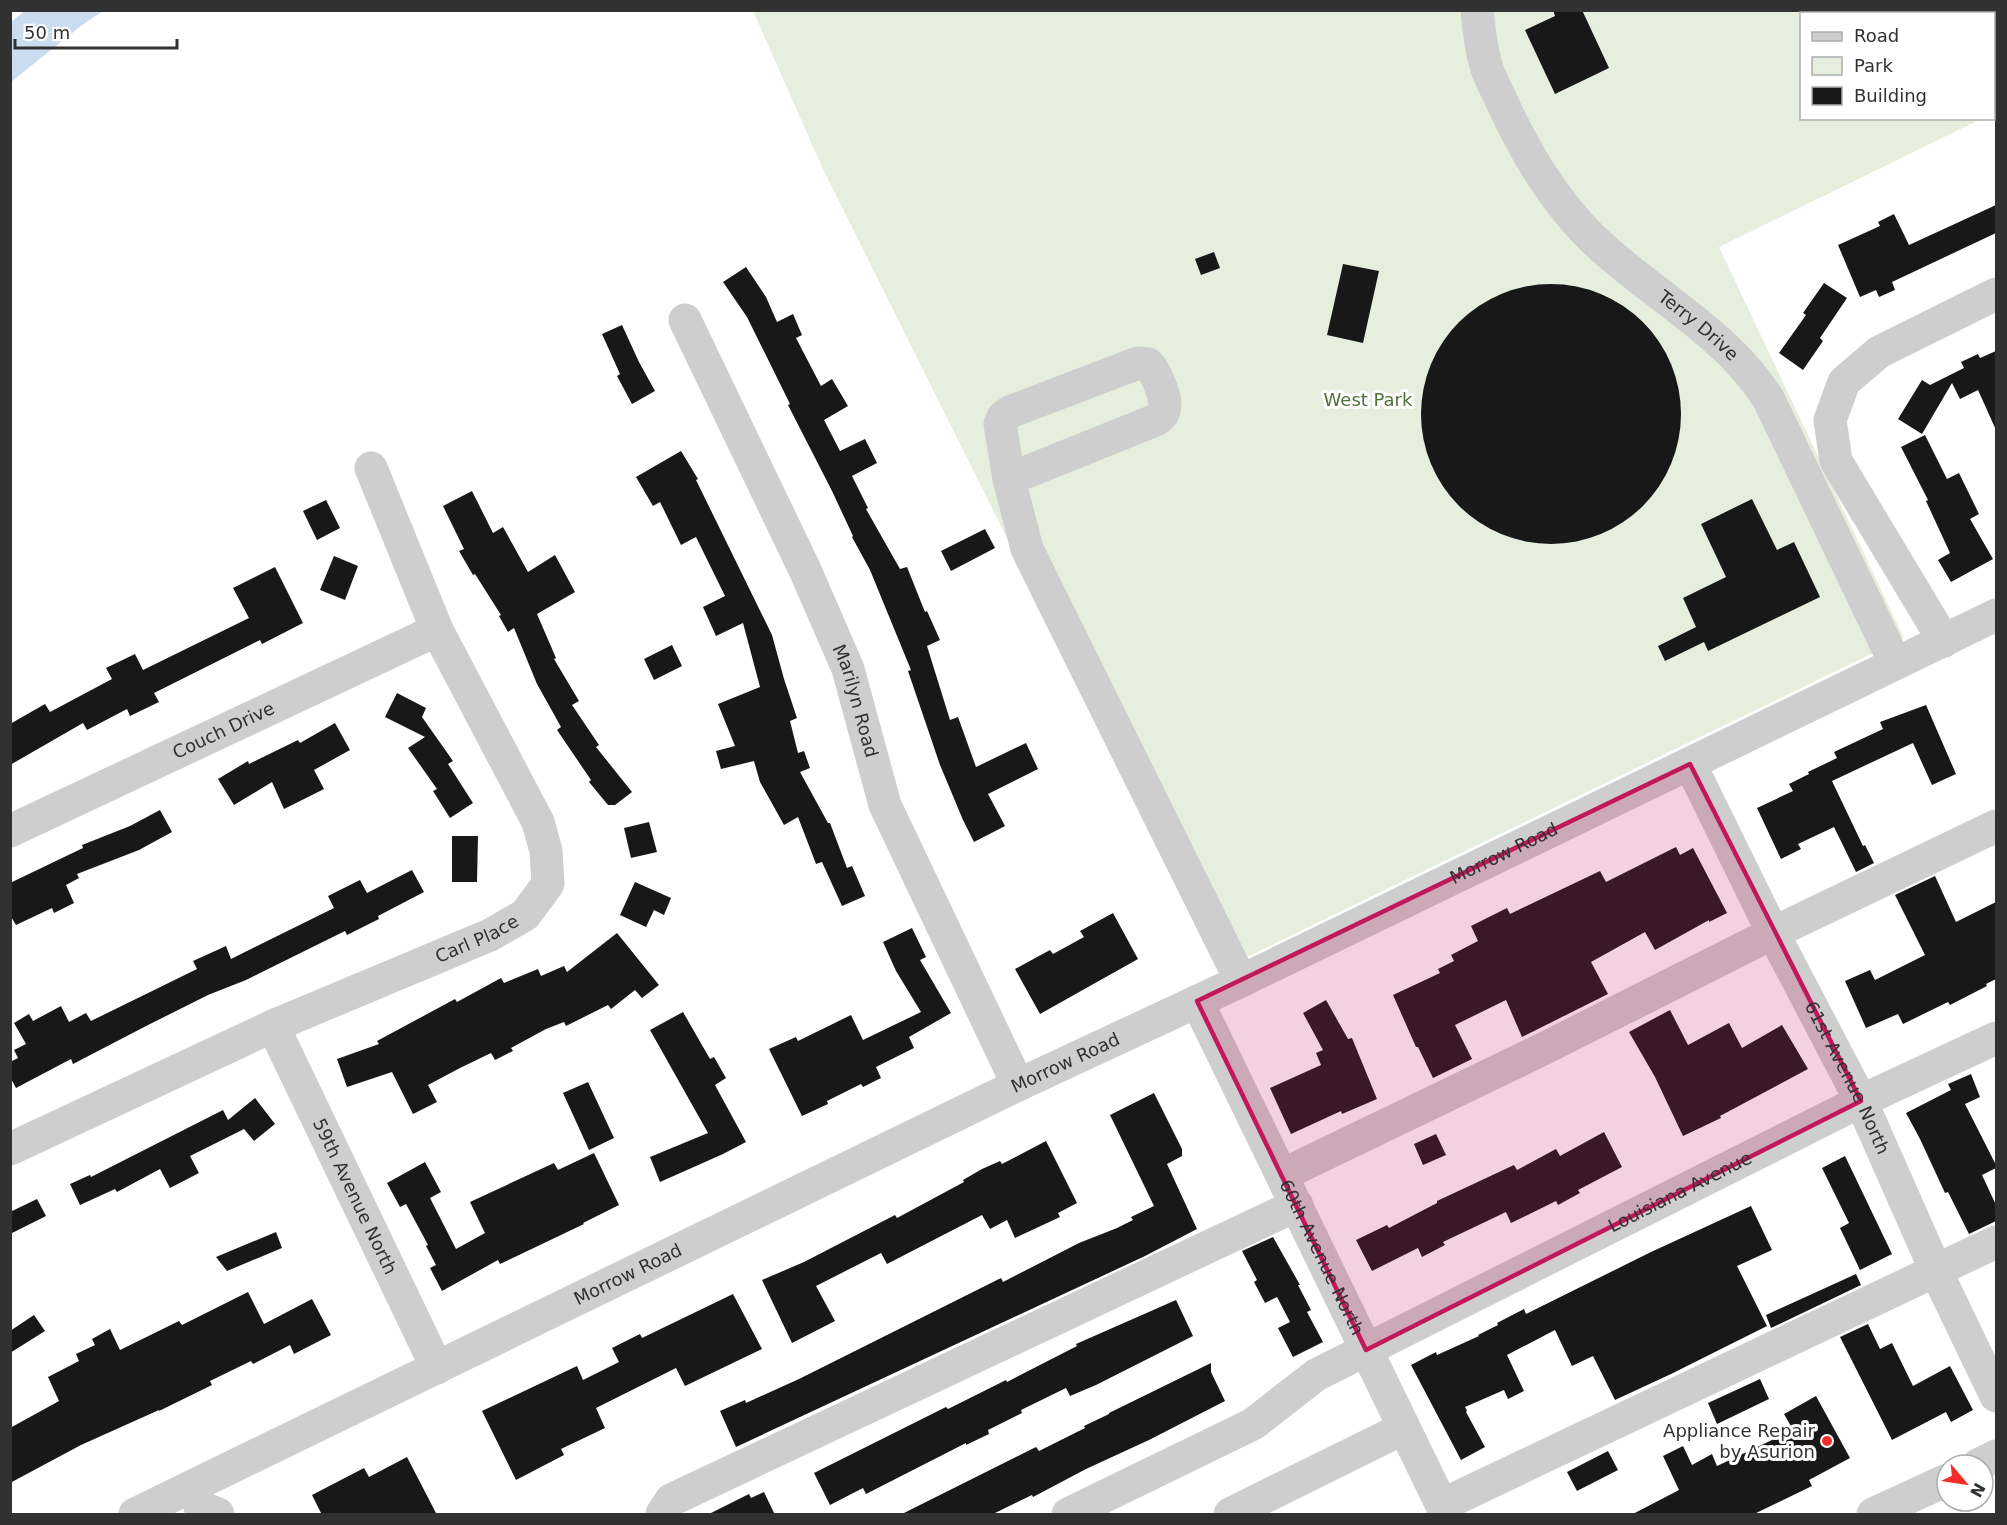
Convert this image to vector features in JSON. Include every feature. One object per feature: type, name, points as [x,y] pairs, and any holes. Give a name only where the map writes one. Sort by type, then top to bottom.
[{"type":"street","name":"Terry Drive","points":[[1477,10],[1481,46],[1487,70],[1515,130],[1533,163],[1556,197],[1605,250],[1722,345],[1749,370],[1758,382],[1769,400],[1895,663]]},
{"type":"street","points":[[1944,641],[1836,461],[1830,420],[1844,382],[1879,352],[1996,294]]},
{"type":"street","name":"Marilyn Road","points":[[685,320],[805,570],[848,669],[885,806],[1018,1085]]},
{"type":"street","points":[[1009,479],[1156,420],[1164,413],[1166,402],[1155,372],[1148,364],[1138,363],[1010,412],[1003,417],[1000,424],[1009,479],[1027,549],[1241,981]]},
{"type":"street","name":"Carl Place","points":[[10,1149],[273,1026],[490,935],[525,915],[548,884],[546,851],[537,822],[437,630],[371,468]]},
{"type":"street","name":"Morrow Road","points":[[135,1515],[1018,1085],[1241,981],[1996,615]]},
{"type":"street","name":"Couch Drive","points":[[10,831],[437,630]]},
{"type":"street","name":"61st Avenue North","points":[[1690,764],[1773,933],[1862,1101],[1936,1271],[1996,1395]]},
{"type":"street","points":[[1282,1175],[1996,826]]},
{"type":"street","name":"60th Avenue North","points":[[1197,1002],[1444,1510]]},
{"type":"street","name":"59th Avenue North","points":[[273,1026],[437,1368]]},
{"type":"street","name":"Louisiana Avenue","points":[[1068,1515],[1253,1424],[1316,1375],[1862,1101],[1996,1038]]},
{"type":"street","points":[[662,1515],[671,1500],[1297,1205]]},
{"type":"street","points":[[1444,1510],[1996,1242]]},
{"type":"street","points":[[1230,1515],[1404,1428]]},
{"type":"street","points":[[205,1512],[216,1476]]},
{"type":"street","points":[[1873,1515],[1935,1486]]},
{"type":"highlighted area","points":[[1690,764],[1861,1101],[1366,1350],[1197,1001]]},
{"type":"green space","name":"West Park","points":[[753,11],[1996,11],[1995,112],[1995,12],[1800,12],[1800,120],[1979,120],[1719,247],[1904,638],[1220,970],[1216,957],[822,167]]},
{"type":"water","points":[[26,10],[103,11],[11,82],[11,22]]},
{"type":"building","points":[[1553,10],[1582,10],[1609,68],[1555,94],[1525,30],[1555,16]]},
{"type":"building","points":[[1996,205],[1996,233],[1892,282],[1895,290],[1879,297],[1876,290],[1860,297],[1838,245],[1880,226],[1878,222],[1894,214],[1909,245]]},
{"type":"building","points":[[1214,252],[1220,268],[1201,275],[1195,259]]},
{"type":"building","points":[[1343,264],[1379,271],[1363,343],[1327,335]]},
{"type":"building","points":[[746,267],[766,297],[777,322],[793,314],[802,335],[796,338],[821,386],[832,379],[848,406],[824,420],[840,451],[865,439],[877,463],[852,476],[868,508],[866,509],[900,569],[907,567],[925,612],[927,611],[940,640],[927,646],[950,720],[958,717],[976,767],[1026,743],[1038,769],[988,794],[1005,826],[974,842],[940,765],[908,671],[911,670],[870,570],[747,317],[723,282]]},
{"type":"building","points":[[1824,283],[1847,298],[1820,338],[1823,341],[1803,370],[1779,353],[1806,315],[1803,313]]},
{"type":"building","points":[[1538,284],[1564,284],[1589,289],[1612,299],[1634,313],[1652,331],[1666,353],[1676,376],[1681,414],[1676,452],[1666,475],[1652,497],[1634,515],[1612,529],[1589,539],[1564,544],[1538,544],[1513,539],[1490,529],[1468,515],[1450,497],[1436,475],[1426,452],[1421,427],[1421,401],[1426,376],[1436,353],[1450,331],[1468,313],[1490,299],[1513,289]]},
{"type":"building","points":[[622,325],[655,391],[632,404],[617,376],[620,374],[602,334]]},
{"type":"building","points":[[1996,351],[1996,430],[1978,390],[1960,399],[1952,383],[1922,434],[1898,419],[1922,380],[1930,385],[1964,368],[1961,362],[1978,354],[1980,358]]},
{"type":"building","points":[[1925,435],[1947,479],[1959,473],[1979,514],[1970,519],[1993,559],[1951,582],[1938,560],[1950,553],[1926,501],[1928,500],[1901,447]]},
{"type":"building","points":[[681,451],[698,479],[696,480],[772,635],[797,718],[790,721],[798,753],[804,751],[810,768],[800,772],[830,823],[847,868],[852,866],[865,896],[842,906],[822,862],[816,864],[798,817],[784,825],[760,782],[754,761],[721,769],[716,751],[735,746],[718,704],[760,687],[743,623],[716,636],[703,607],[725,596],[696,537],[681,545],[660,502],[653,506],[636,477]]},
{"type":"building","points":[[472,491],[493,533],[503,527],[528,572],[555,555],[575,592],[537,614],[556,658],[554,659],[579,701],[572,705],[599,745],[596,747],[632,792],[615,805],[608,805],[589,782],[591,780],[557,730],[561,727],[537,684],[514,628],[508,632],[499,616],[501,615],[459,551],[464,549],[443,506]]},
{"type":"building","points":[[1752,499],[1777,550],[1794,542],[1820,597],[1708,651],[1704,642],[1665,661],[1658,646],[1696,627],[1683,598],[1726,577],[1701,524]]},
{"type":"building","points":[[326,500],[340,528],[317,540],[303,511]]},
{"type":"building","points":[[985,529],[995,548],[951,571],[941,551]]},
{"type":"building","points":[[334,556],[358,566],[345,600],[320,590]]},
{"type":"building","points":[[275,567],[303,623],[262,644],[260,640],[154,693],[159,702],[130,716],[127,709],[87,730],[83,723],[10,765],[10,724],[45,704],[50,712],[112,679],[106,668],[135,654],[143,670],[249,618],[233,588]]},
{"type":"building","points":[[672,645],[682,666],[654,680],[644,659]]},
{"type":"building","points":[[397,693],[426,708],[422,717],[453,761],[448,764],[473,803],[450,818],[433,791],[437,789],[408,748],[425,737],[385,717]]},
{"type":"building","points":[[1926,705],[1956,774],[1932,785],[1913,743],[1832,781],[1863,846],[1865,845],[1874,863],[1856,872],[1834,827],[1798,844],[1801,849],[1781,859],[1757,808],[1793,791],[1789,784],[1837,758],[1834,752],[1883,729],[1880,722]]},
{"type":"building","points":[[335,723],[350,750],[314,770],[324,789],[284,809],[272,782],[234,805],[218,779],[248,761],[249,764],[298,740],[300,743]]},
{"type":"building","points":[[160,810],[172,832],[139,850],[77,874],[79,878],[66,885],[74,903],[54,913],[52,908],[16,925],[10,915],[10,883],[83,848],[82,845],[130,826]]},
{"type":"building","points":[[649,822],[657,852],[631,858],[624,828]]},
{"type":"building","points":[[452,836],[478,836],[477,882],[452,882]]},
{"type":"building","points":[[1676,847],[1680,855],[1693,848],[1727,913],[1709,922],[1709,920],[1655,950],[1645,932],[1591,962],[1608,994],[1522,1037],[1506,1000],[1455,1025],[1472,1059],[1433,1078],[1416,1047],[1393,995],[1440,973],[1438,969],[1454,961],[1451,955],[1478,941],[1471,926],[1507,908],[1510,914],[1600,871],[1606,882]]},
{"type":"building","points":[[412,870],[424,892],[378,916],[379,919],[347,935],[345,931],[246,980],[208,995],[73,1064],[71,1059],[16,1088],[10,1077],[10,1062],[18,1058],[14,1050],[26,1044],[14,1023],[29,1014],[33,1021],[61,1006],[69,1022],[86,1013],[91,1021],[197,969],[193,961],[226,946],[231,959],[334,908],[328,896],[360,880],[367,893]]},
{"type":"building","points":[[1935,876],[1956,922],[1996,902],[1996,979],[1950,1005],[1948,1002],[1903,1024],[1898,1014],[1866,1028],[1845,981],[1870,970],[1875,980],[1925,955],[1895,895]]},
{"type":"building","points":[[635,882],[671,898],[664,915],[654,910],[646,927],[620,915]]},
{"type":"building","points":[[1113,913],[1138,959],[1040,1014],[1015,969],[1050,950],[1053,954],[1084,937],[1080,931]]},
{"type":"building","points":[[912,928],[926,957],[920,960],[951,1013],[909,1037],[914,1048],[876,1067],[881,1078],[863,1087],[861,1084],[827,1101],[828,1104],[802,1116],[769,1049],[796,1037],[798,1041],[851,1015],[863,1040],[921,1012],[896,971],[883,942]]},
{"type":"building","points":[[617,933],[659,985],[642,998],[635,990],[611,1009],[608,1005],[566,1026],[564,1022],[546,1029],[511,1048],[513,1051],[495,1060],[491,1053],[460,1068],[428,1085],[437,1102],[413,1114],[392,1072],[347,1087],[337,1059],[379,1044],[377,1041],[455,999],[457,1002],[501,978],[504,983],[538,969],[541,976],[564,966],[567,972]]},
{"type":"building","points":[[1326,1000],[1348,1039],[1352,1038],[1377,1099],[1342,1114],[1341,1111],[1291,1134],[1270,1088],[1321,1065],[1316,1053],[1323,1050],[1303,1013]]},
{"type":"building","points":[[1670,1010],[1688,1045],[1729,1023],[1742,1048],[1782,1025],[1808,1069],[1720,1116],[1721,1118],[1683,1136],[1655,1077],[1629,1032]]},
{"type":"building","points":[[683,1012],[710,1059],[714,1057],[726,1078],[715,1085],[746,1142],[660,1182],[650,1157],[708,1133],[650,1030]]},
{"type":"building","points":[[1971,1074],[1980,1097],[1965,1104],[1996,1165],[1996,1168],[1982,1175],[1996,1205],[1996,1221],[1969,1234],[1948,1192],[1945,1193],[1906,1113],[1951,1090],[1948,1084]]},
{"type":"building","points":[[588,1082],[614,1138],[589,1150],[563,1093]]},
{"type":"building","points":[[1154,1093],[1182,1149],[1182,1156],[1167,1164],[1197,1229],[1145,1256],[736,1447],[720,1411],[745,1400],[746,1403],[799,1379],[1001,1278],[1003,1282],[1079,1243],[1117,1228],[1133,1220],[1131,1217],[1154,1206],[1110,1115]]},
{"type":"building","points":[[255,1098],[275,1124],[254,1141],[244,1129],[190,1156],[199,1173],[170,1188],[160,1169],[117,1192],[115,1189],[80,1205],[70,1184],[90,1175],[91,1177],[223,1110],[228,1120]]},
{"type":"building","points":[[1604,1132],[1622,1167],[1578,1190],[1580,1193],[1558,1205],[1556,1201],[1511,1223],[1506,1212],[1443,1242],[1445,1245],[1422,1257],[1418,1248],[1372,1271],[1356,1240],[1387,1225],[1389,1228],[1437,1201],[1514,1165],[1517,1170],[1556,1149],[1560,1156]]},
{"type":"building","points":[[1436,1134],[1446,1155],[1423,1165],[1414,1144]]},
{"type":"building","points":[[1046,1141],[1077,1203],[1058,1213],[1060,1217],[1015,1238],[1007,1220],[990,1229],[982,1215],[887,1264],[881,1253],[816,1286],[835,1321],[792,1343],[762,1280],[804,1262],[895,1215],[897,1218],[964,1182],[963,1180],[982,1169],[1000,1161],[1002,1164]]},
{"type":"building","points":[[594,1153],[619,1205],[500,1264],[498,1260],[442,1291],[430,1268],[436,1265],[426,1246],[428,1245],[406,1204],[400,1207],[387,1183],[425,1162],[441,1192],[430,1198],[456,1249],[485,1233],[470,1202],[554,1163],[558,1170]]},
{"type":"building","points":[[1845,1156],[1892,1254],[1860,1270],[1840,1228],[1849,1223],[1822,1168]]},
{"type":"building","points":[[37,1199],[46,1216],[10,1234],[10,1212]]},
{"type":"building","points":[[1751,1206],[1772,1250],[1737,1266],[1767,1326],[1615,1400],[1593,1356],[1572,1366],[1555,1330],[1507,1355],[1524,1391],[1508,1399],[1504,1390],[1465,1407],[1485,1447],[1461,1460],[1411,1365],[1436,1352],[1437,1355],[1479,1336],[1498,1325],[1497,1323],[1524,1309],[1526,1314],[1651,1252]]},
{"type":"building","points":[[276,1232],[282,1248],[227,1271],[216,1257]]},
{"type":"building","points":[[1273,1237],[1300,1285],[1298,1285],[1311,1310],[1307,1312],[1323,1342],[1293,1357],[1278,1328],[1290,1322],[1277,1297],[1265,1303],[1254,1282],[1257,1280],[1242,1251]]},
{"type":"building","points":[[1856,1274],[1861,1285],[1771,1328],[1766,1315]]},
{"type":"building","points":[[248,1292],[264,1324],[312,1299],[331,1335],[294,1354],[290,1345],[253,1364],[251,1361],[210,1381],[212,1385],[81,1445],[10,1483],[10,1428],[59,1401],[48,1377],[79,1361],[76,1354],[95,1345],[92,1339],[110,1329],[120,1350],[179,1321],[182,1325]]},
{"type":"building","points":[[733,1294],[762,1349],[685,1386],[676,1368],[596,1408],[605,1428],[561,1449],[564,1455],[516,1480],[482,1411],[577,1366],[583,1380],[619,1362],[612,1348],[640,1334],[642,1338]]},
{"type":"building","points":[[1176,1300],[1193,1336],[1070,1396],[1066,1388],[1021,1410],[1022,1413],[988,1430],[989,1434],[966,1445],[966,1443],[866,1494],[863,1488],[830,1505],[814,1473],[946,1407],[948,1409],[1006,1380],[1007,1382],[1077,1346],[1076,1344]]},
{"type":"building","points":[[34,1315],[45,1331],[10,1353],[10,1331]]},
{"type":"building","points":[[1868,1324],[1880,1349],[1892,1343],[1913,1386],[1950,1366],[1973,1410],[1951,1422],[1946,1412],[1892,1440],[1840,1337]]},
{"type":"building","points":[[1211,1363],[1211,1372],[1225,1401],[1033,1497],[1032,1495],[991,1515],[900,1515],[1036,1447],[1039,1451],[1109,1413]]},
{"type":"building","points":[[1760,1379],[1769,1399],[1717,1424],[1708,1403]]},
{"type":"building","points":[[1816,1396],[1850,1458],[1809,1480],[1812,1486],[1752,1515],[1631,1515],[1679,1490],[1663,1456],[1683,1446],[1692,1465],[1712,1454],[1717,1466],[1793,1430],[1784,1414]]},
{"type":"building","points":[[1608,1451],[1618,1470],[1577,1491],[1567,1472]]},
{"type":"building","points":[[407,1457],[437,1515],[322,1515],[312,1495],[364,1468],[369,1477]]},
{"type":"building","points":[[764,1492],[775,1515],[707,1515],[749,1494],[751,1498]]},
{"type":"place","name":"Appliance Repair by Asurion","points":[[1827,1441]]}]
